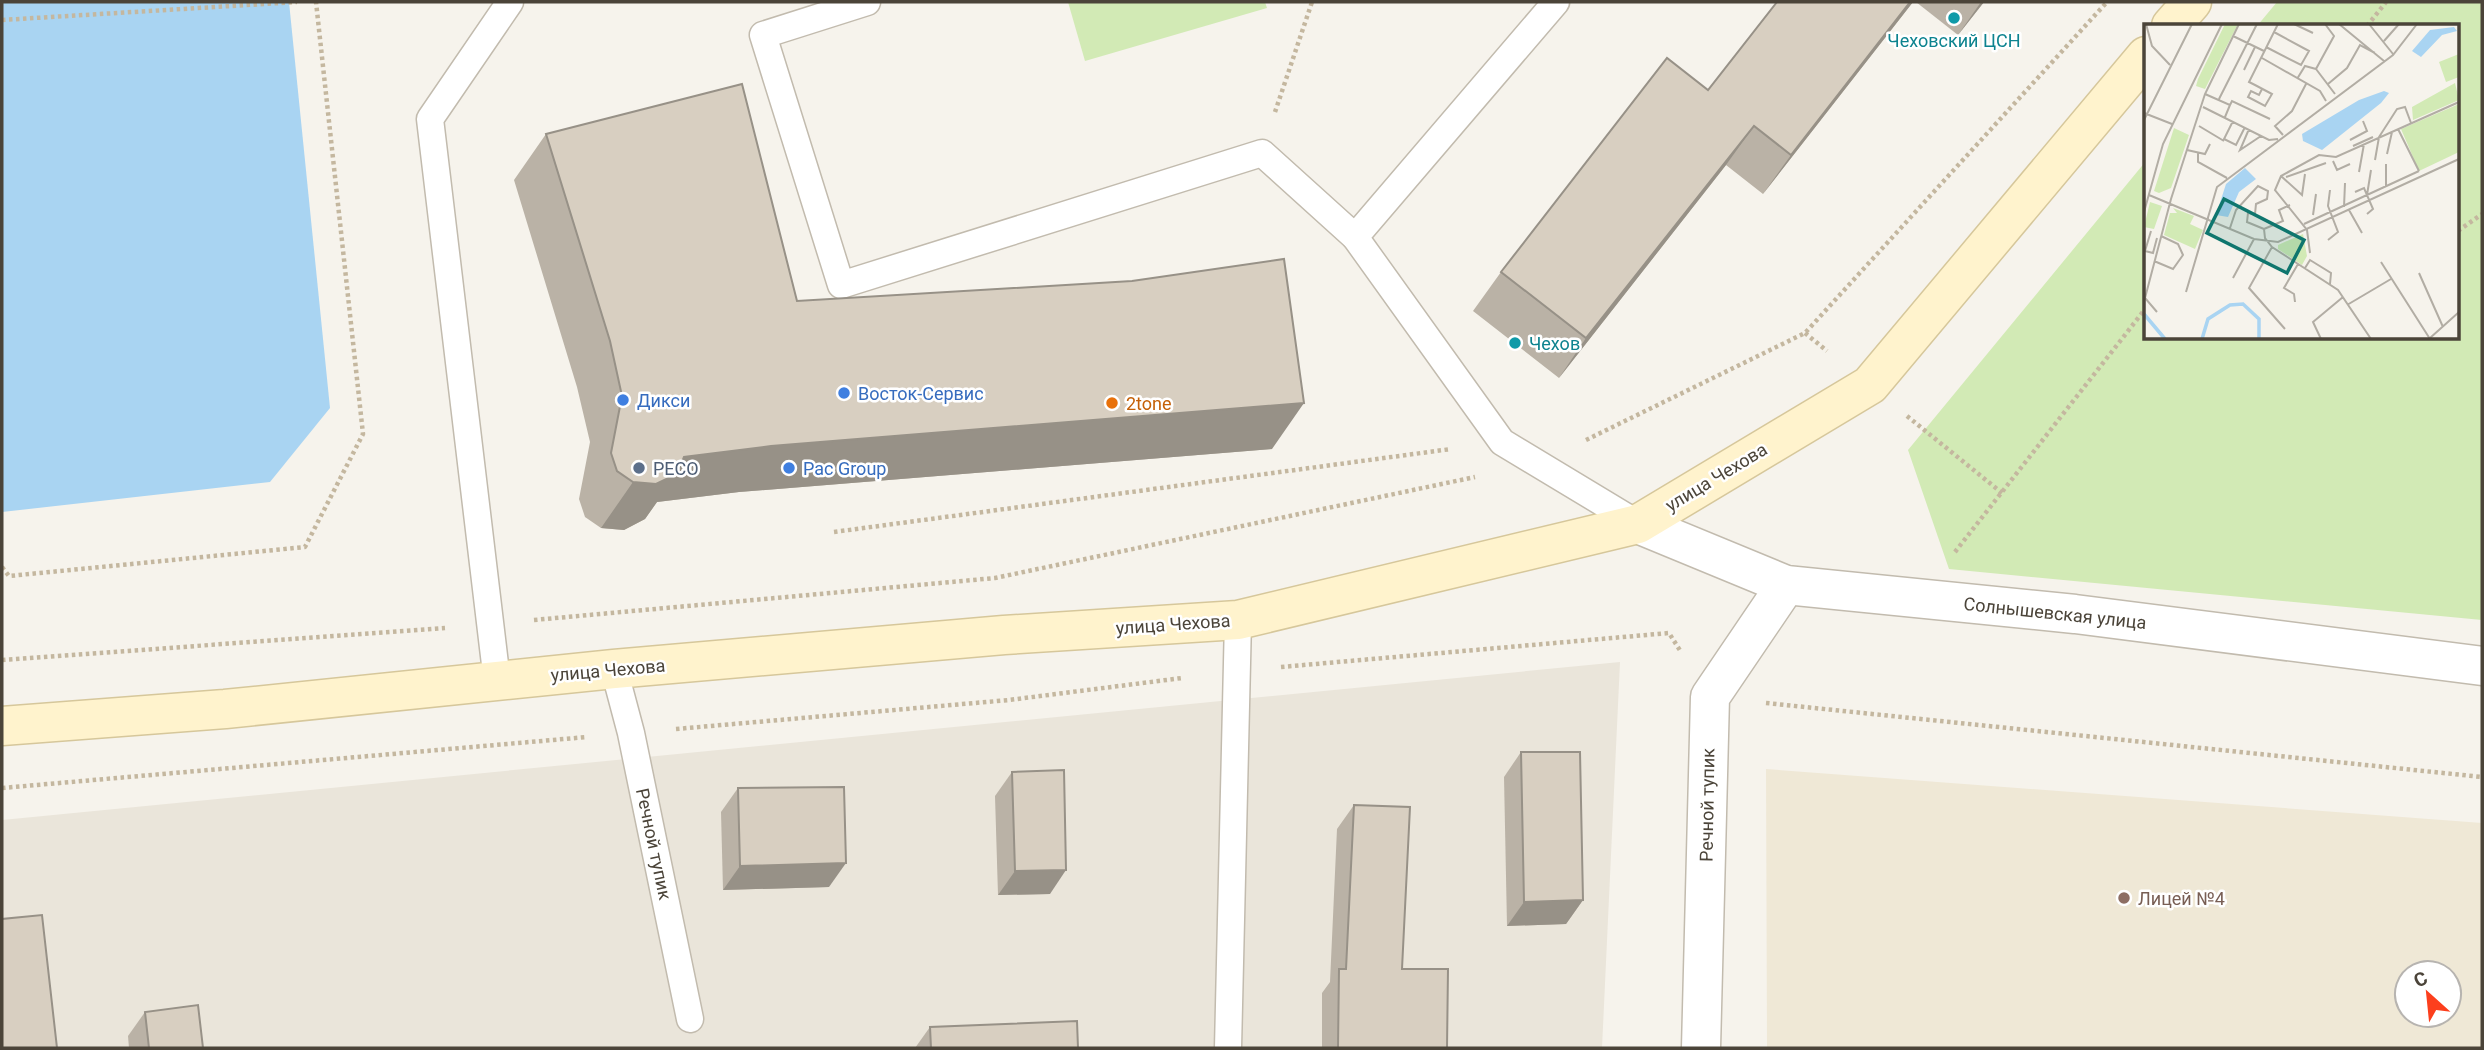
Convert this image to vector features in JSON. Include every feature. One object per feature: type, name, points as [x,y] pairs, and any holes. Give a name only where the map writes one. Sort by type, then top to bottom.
[{"type":"main road","points":[[2173,24],[2192,2]]},
{"type":"main road","name":"улица Чехова","points":[[2,726],[225,709],[614,669],[990,636],[1238,620],[1638,524],[1870,385],[2144,58]]},
{"type":"street","name":"Солнышевская улица","points":[[1638,524],[1786,585],[2074,614],[2482,666]]},
{"type":"street","points":[[1710,697],[1786,585]]},
{"type":"street","name":"Речной тупик","points":[[1701,1048],[1710,697]]},
{"type":"lane","points":[[497,681],[430,119],[510,2]]},
{"type":"lane","points":[[867,2],[763,35],[841,285],[1262,153],[1355,237],[1502,442],[1638,524]]},
{"type":"lane","points":[[1355,237],[1556,2]]},
{"type":"lane","points":[[1228,1048],[1238,620]]},
{"type":"lane","name":"Речной тупик","points":[[614,669],[631,733],[690,1019]]},
{"type":"path","points":[[2,20],[289,5],[297,2]]},
{"type":"path","points":[[2,566],[9,576],[304,547],[363,434],[316,2]]},
{"type":"path","points":[[1262,153],[1312,2]]},
{"type":"path","points":[[2,660],[492,624],[995,578],[1538,464],[1805,333],[2107,2]]},
{"type":"path","points":[[2369,24],[2386,2]]},
{"type":"path","points":[[2460,230],[2482,214]]},
{"type":"path","points":[[1919,598],[2144,311]]},
{"type":"path","points":[[834,532],[1502,442]]},
{"type":"path","points":[[2,788],[1009,700],[1237,671],[1669,633],[1710,697],[2482,777]]},
{"type":"shaded area","points":[[1620,662],[1602,1048],[2,1048],[2,820]]},
{"type":"shaded area","name":"Лицей №4","points":[[1766,769],[2482,823],[2482,1048],[1767,1048]]},
{"type":"green space","points":[[1068,2],[1265,2],[1267,8],[1085,61]]},
{"type":"green space","points":[[2277,2],[2482,2],[2482,620],[1949,569],[1908,450],[2144,163],[2144,340],[2460,340],[2460,24],[2259,24]]},
{"type":"water","points":[[2,2],[289,2],[330,408],[270,482],[2,512]]},
{"type":"building","points":[[1777,2],[1910,2],[1791,155],[1754,126],[1586,338],[1501,272],[1667,58],[1708,90]]},
{"type":"building","points":[[742,84],[797,301],[1132,281],[1284,259],[1304,403],[771,446],[684,457],[677,474],[656,484],[633,482],[617,471],[611,453],[622,396],[610,341],[546,134]]},
{"type":"building","points":[[1521,752],[1580,752],[1583,900],[1524,902]]},
{"type":"building","points":[[1064,770],[1066,870],[1015,871],[1012,772]]},
{"type":"building","points":[[844,787],[846,863],[740,866],[738,788]]},
{"type":"building","points":[[1354,805],[1410,807],[1402,969],[1448,969],[1447,1048],[1338,1048],[1339,969],[1346,969]]},
{"type":"building","points":[[42,915],[57,1048],[2,1048],[2,919]]},
{"type":"building","points":[[198,1005],[203,1048],[149,1048],[145,1012]]},
{"type":"building","points":[[1077,1021],[1078,1048],[931,1048],[930,1027]]},
{"type":"place","name":"Чеховский ЦСН","points":[[1954,18]]},
{"type":"place","name":"Чехов","points":[[1515,343]]},
{"type":"place","name":"Восток-Сервис","points":[[844,393]]},
{"type":"place","name":"Дикси","points":[[623,400]]},
{"type":"place","name":"2tone","points":[[1112,403]]},
{"type":"place","name":"РЕСО","points":[[639,468]]},
{"type":"place","name":"Pac Group","points":[[789,468]]},
{"type":"place","name":"Лицей №4","points":[[2124,898]]}]
